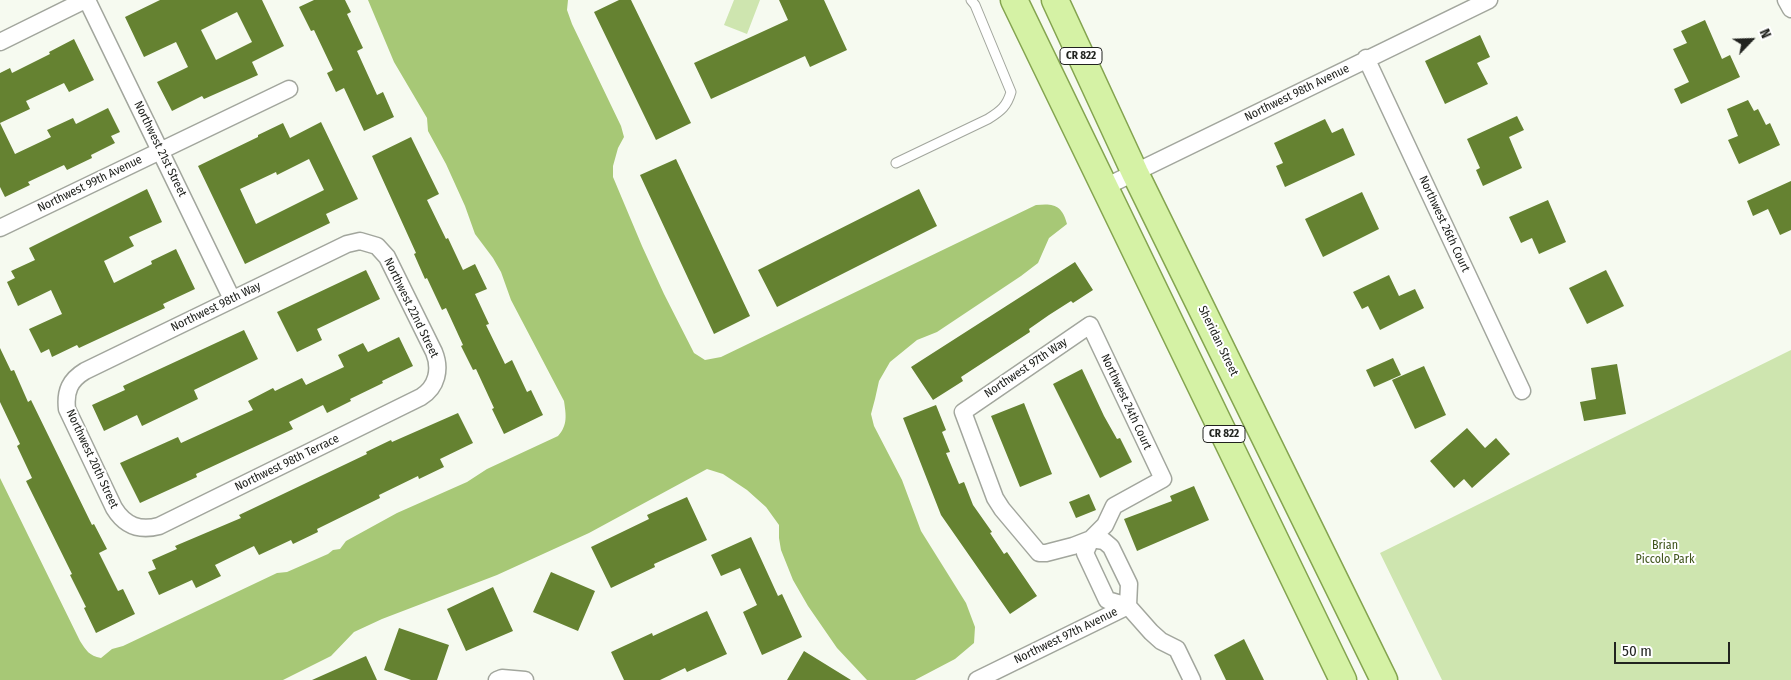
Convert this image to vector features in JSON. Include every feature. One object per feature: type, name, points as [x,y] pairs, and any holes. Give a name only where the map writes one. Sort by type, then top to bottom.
[{"type":"main road","name":"CR 822","points":[[1014,0],[1343,680]]},
{"type":"main road","name":"Sheridan Street","points":[[1055,0],[1135,172],[1384,680]]},
{"type":"main road","points":[[1366,642],[1390,680]]},
{"type":"street","points":[[0,42],[86,0]]},
{"type":"street","name":"Northwest 21st Street","points":[[86,0],[232,299]]},
{"type":"street","name":"Northwest 98th Avenue","points":[[1105,187],[1366,58],[1489,0]]},
{"type":"street","points":[[1786,0],[1791,9]]},
{"type":"street","name":"Northwest 26th Court","points":[[1366,58],[1522,391]]},
{"type":"street","name":"Northwest 99th Avenue","points":[[0,228],[289,89]]},
{"type":"street","name":"Northwest 98th Way","points":[[68,389],[73,380],[85,371],[347,244],[360,241],[372,244]]},
{"type":"street","name":"Northwest 22nd Street","points":[[372,244],[387,256],[434,352],[438,365],[436,379]]},
{"type":"street","name":"Northwest 97th Way","points":[[1090,325],[963,412],[995,498],[1002,509],[1039,552],[1046,553],[1074,546],[1091,539]]},
{"type":"street","name":"Northwest 24th Court","points":[[1090,325],[1163,479],[1114,506],[1105,524],[1091,539]]},
{"type":"street","name":"Northwest 98th Terrace","points":[[129,524],[142,528],[159,526],[421,398],[429,391],[436,379]]},
{"type":"street","name":"Northwest 20th Street","points":[[68,389],[66,401],[70,418],[114,508],[122,519],[129,524]]},
{"type":"street","points":[[1128,606],[1129,584],[1111,547],[1104,541],[1091,539],[1085,553],[1107,600],[1128,606],[1161,641],[1177,649],[1192,680]]},
{"type":"street","name":"Northwest 97th Avenue","points":[[977,680],[1128,606]]},
{"type":"street","points":[[497,680],[502,678],[525,680]]},
{"type":"lane","points":[[896,163],[988,119],[1000,112],[1007,104],[1011,92],[975,6],[970,0]]},
{"type":"green space","points":[[734,0],[760,0],[747,34],[724,25]]},
{"type":"green space","name":"Brian Piccolo Park","points":[[1791,350],[1791,680],[1442,680],[1380,553]]},
{"type":"shaded area","points":[[368,0],[568,0],[567,10],[572,24],[621,126],[624,137],[618,148],[613,166],[613,177],[664,294],[694,353],[705,360],[721,357],[1036,205],[1048,204],[1060,209],[1067,224],[1049,238],[1038,263],[937,332],[917,340],[890,362],[879,381],[871,414],[874,426],[902,480],[921,531],[966,603],[975,627],[974,643],[955,659],[915,680],[867,680],[837,648],[808,606],[793,580],[781,550],[779,525],[766,507],[747,490],[723,474],[707,469],[589,533],[497,575],[382,619],[354,632],[331,656],[283,680],[0,680],[0,478],[80,641],[86,650],[101,658],[112,649],[123,646],[277,573],[287,572],[333,550],[340,549],[346,541],[397,513],[467,482],[487,469],[558,436],[561,432],[565,424],[566,415],[564,401],[511,300],[501,272],[475,234],[446,164],[428,131],[427,118],[394,62]]},
{"type":"building","points":[[160,0],[262,0],[284,46],[252,62],[258,75],[204,99],[202,96],[172,111],[157,82],[188,67],[176,42],[144,57],[125,17]],"holes":[[[237,12],[252,42],[216,60],[201,30]]]},
{"type":"building","points":[[314,0],[345,0],[351,12],[347,14],[363,48],[357,51],[377,95],[383,92],[394,117],[364,131],[344,88],[336,92],[327,73],[333,70],[314,30],[311,31],[299,7]]},
{"type":"building","points":[[619,0],[631,0],[691,123],[656,140],[594,12]]},
{"type":"building","points":[[779,0],[824,0],[847,50],[810,67],[805,56],[711,99],[694,63],[788,20]]},
{"type":"building","points":[[1705,20],[1722,59],[1730,55],[1740,77],[1681,104],[1674,89],[1689,82],[1673,49],[1687,43],[1681,31]]},
{"type":"building","points":[[1480,35],[1490,57],[1477,63],[1488,84],[1445,104],[1425,61]]},
{"type":"building","points":[[74,39],[94,80],[69,92],[64,83],[26,101],[30,109],[0,123],[0,73],[10,68],[12,73],[50,54],[49,52]]},
{"type":"building","points":[[1748,100],[1754,111],[1758,109],[1766,125],[1770,123],[1780,145],[1739,164],[1728,140],[1738,136],[1727,109]]},
{"type":"building","points":[[108,108],[120,132],[111,136],[115,143],[91,155],[92,158],[67,170],[64,165],[28,182],[30,185],[5,197],[0,187],[0,123],[15,154],[51,137],[47,130],[73,118],[76,124]]},
{"type":"building","points":[[1517,116],[1524,130],[1509,137],[1522,168],[1483,186],[1476,170],[1480,168],[1467,139]]},
{"type":"building","points":[[1325,119],[1332,133],[1343,128],[1355,155],[1285,187],[1276,166],[1283,163],[1274,143]]},
{"type":"building","points":[[321,122],[358,199],[326,214],[330,223],[245,264],[198,166],[283,123],[290,138]],"holes":[[[309,159],[324,190],[256,224],[240,189],[276,172],[277,175]]]},
{"type":"building","points":[[411,137],[439,194],[427,200],[446,239],[448,238],[463,270],[475,264],[487,289],[475,294],[489,324],[486,325],[505,364],[512,360],[527,392],[531,390],[543,415],[504,434],[476,369],[473,370],[461,346],[463,345],[446,308],[442,310],[427,278],[425,279],[414,254],[416,253],[372,156]]},
{"type":"building","points":[[676,159],[750,316],[714,334],[640,175]]},
{"type":"building","points":[[1791,181],[1791,230],[1780,235],[1768,209],[1753,216],[1747,201]]},
{"type":"building","points":[[147,189],[162,222],[129,237],[134,246],[104,261],[114,283],[152,264],[151,261],[176,249],[195,289],[163,304],[165,308],[79,348],[77,345],[52,357],[49,349],[41,353],[29,329],[62,314],[51,290],[18,306],[7,282],[15,278],[11,271],[35,260],[29,248]]},
{"type":"building","points":[[919,189],[937,226],[777,307],[758,270]]},
{"type":"building","points":[[1362,192],[1379,229],[1323,257],[1305,219]]},
{"type":"building","points":[[1548,200],[1566,242],[1539,254],[1532,238],[1521,243],[1509,217]]},
{"type":"building","points":[[1075,262],[1093,290],[1049,315],[1029,329],[1030,332],[961,377],[963,381],[933,400],[911,367]]},
{"type":"building","points":[[366,270],[380,299],[317,329],[322,340],[297,352],[277,312]]},
{"type":"building","points":[[1606,270],[1624,306],[1587,324],[1569,288]]},
{"type":"building","points":[[1389,275],[1399,296],[1415,289],[1424,308],[1380,330],[1368,306],[1362,309],[1353,292]]},
{"type":"building","points":[[244,330],[258,359],[194,390],[198,399],[142,426],[137,415],[104,431],[92,405],[125,390],[123,386]]},
{"type":"building","points":[[399,337],[413,366],[382,381],[383,383],[327,413],[323,405],[289,422],[293,429],[196,474],[197,477],[140,503],[120,463],[178,437],[181,443],[253,410],[248,401],[273,388],[275,391],[302,378],[306,385],[344,367],[338,355],[363,343],[368,352]]},
{"type":"building","points":[[0,348],[11,371],[14,370],[28,402],[31,400],[92,525],[94,524],[107,549],[99,553],[118,591],[123,589],[135,614],[96,633],[84,608],[86,607],[70,575],[72,574],[26,481],[32,478],[17,446],[20,444],[0,402]]},
{"type":"building","points":[[1393,358],[1401,375],[1374,387],[1366,370]]},
{"type":"building","points":[[1617,364],[1626,414],[1584,421],[1580,402],[1596,399],[1591,368]]},
{"type":"building","points":[[1424,366],[1446,415],[1415,429],[1392,380]]},
{"type":"building","points":[[1082,369],[1104,416],[1117,439],[1120,438],[1132,462],[1100,478],[1053,384]]},
{"type":"building","points":[[1024,403],[1052,474],[1020,487],[991,416]]},
{"type":"building","points":[[936,405],[946,430],[942,432],[950,452],[946,453],[959,484],[964,482],[973,505],[992,532],[990,533],[1004,554],[1007,552],[1037,596],[1010,614],[941,515],[903,418]]},
{"type":"building","points":[[458,413],[473,443],[440,459],[444,467],[419,479],[418,476],[379,495],[380,498],[317,529],[318,532],[293,544],[291,540],[259,555],[254,546],[215,565],[221,576],[196,588],[192,580],[159,595],[148,572],[156,569],[152,560],[177,549],[175,546],[241,518],[239,515],[367,454],[366,452],[391,440],[392,442]]},
{"type":"building","points":[[1467,428],[1485,448],[1496,438],[1510,454],[1472,488],[1464,479],[1454,488],[1430,461]]},
{"type":"building","points":[[1194,486],[1209,520],[1137,551],[1124,519],[1172,501],[1170,496]]},
{"type":"building","points":[[1089,494],[1096,510],[1076,518],[1069,502]]},
{"type":"building","points":[[687,497],[707,540],[654,564],[655,567],[611,588],[591,547],[649,519],[647,515]]},
{"type":"building","points":[[751,537],[778,596],[782,594],[802,637],[762,655],[743,612],[757,605],[740,568],[721,576],[711,555]]},
{"type":"building","points":[[551,572],[595,591],[578,631],[533,612]]},
{"type":"building","points":[[493,587],[513,631],[466,651],[447,609]]},
{"type":"building","points":[[707,611],[727,654],[687,672],[685,668],[660,680],[624,680],[611,652],[652,633],[653,636]]},
{"type":"building","points":[[399,628],[449,645],[437,680],[411,680],[384,670]]},
{"type":"building","points":[[1244,639],[1264,680],[1226,680],[1214,655]]},
{"type":"building","points":[[804,651],[851,680],[787,680]]},
{"type":"building","points":[[366,656],[377,680],[312,680]]}]
